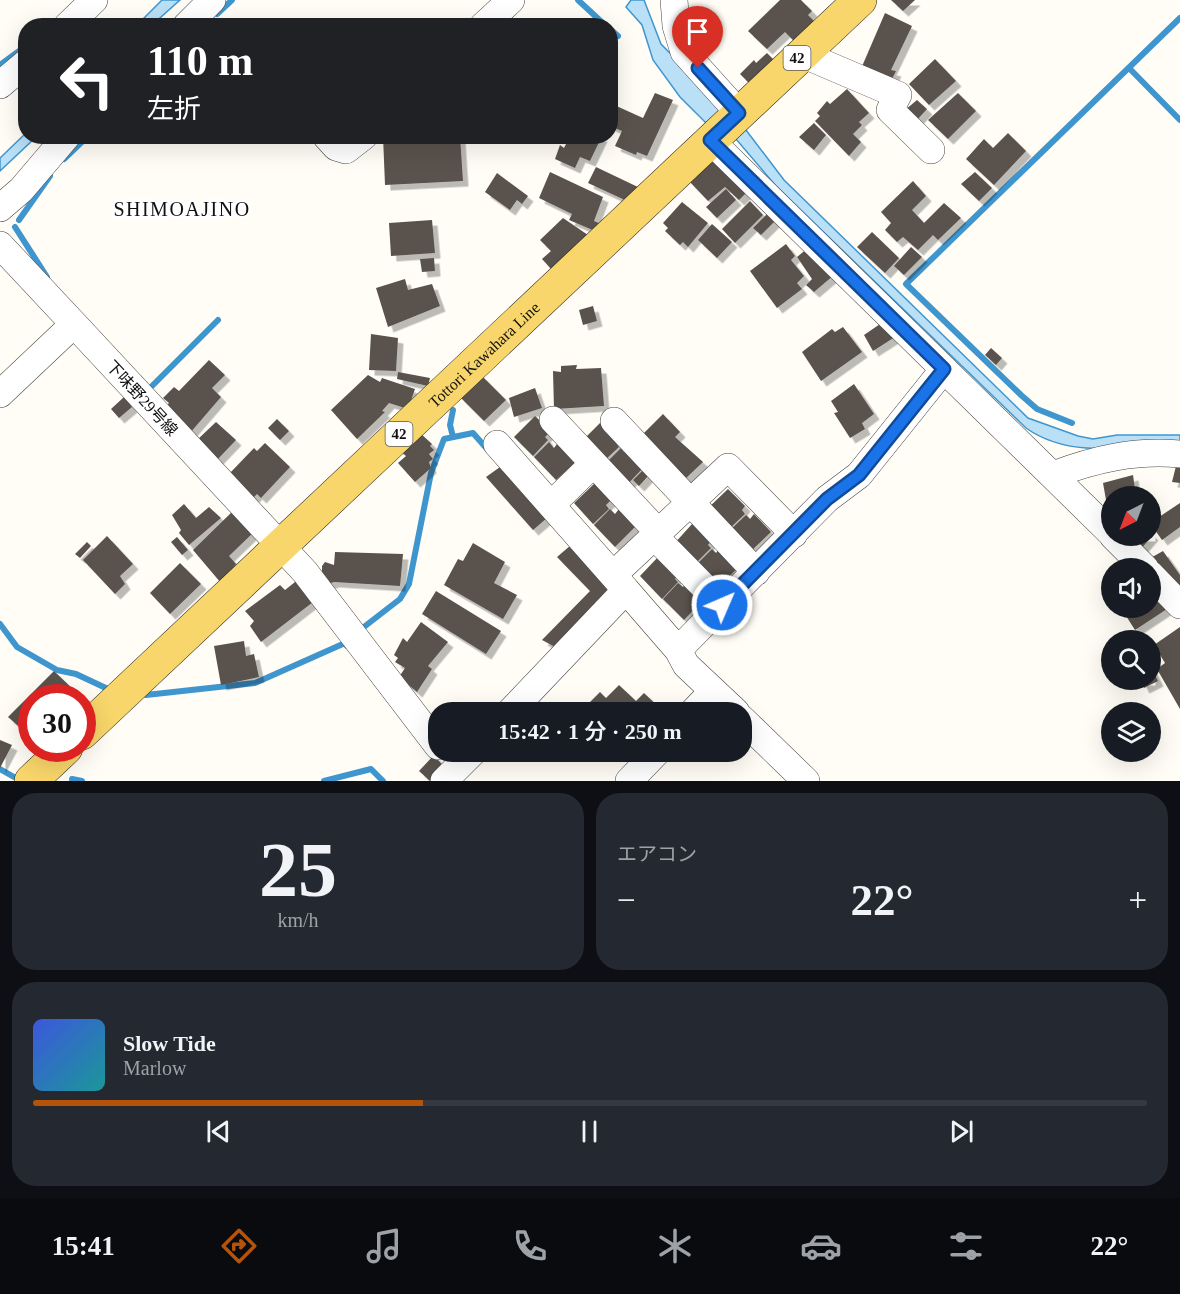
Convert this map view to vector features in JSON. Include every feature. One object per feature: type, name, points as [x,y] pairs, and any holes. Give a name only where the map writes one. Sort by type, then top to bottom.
[{"type":"main road","name":"Tottori Kawahara Line","points":[[96,720],[860,0]]},
{"type":"main road","points":[[31,781],[51,762]]},
{"type":"street","points":[[75,18],[94,0]]},
{"type":"street","points":[[492,18],[511,0]]},
{"type":"street","points":[[674,0],[676,26],[684,52],[725,126],[944,369],[1101,524]]},
{"type":"street","points":[[802,54],[898,95],[890,110],[930,150]]},
{"type":"street","points":[[0,85],[18,70]]},
{"type":"street","points":[[0,208],[21,190],[60,144]]},
{"type":"street","points":[[333,144],[346,150],[354,144]]},
{"type":"street","name":"下味野29号線","points":[[0,245],[305,572],[428,733]]},
{"type":"street","points":[[0,394],[74,324]]},
{"type":"street","points":[[678,650],[827,499],[859,475],[944,369]]},
{"type":"street","points":[[553,420],[722,605]]},
{"type":"street","points":[[614,421],[756,572]]},
{"type":"street","points":[[497,444],[678,650],[686,664],[726,702]]},
{"type":"street","points":[[1053,475],[1097,459],[1130,453],[1180,454]]},
{"type":"street","points":[[551,505],[592,464]]},
{"type":"street","points":[[519,702],[620,583],[656,534],[728,467],[794,534]]},
{"type":"street","points":[[1123,546],[1135,558]]},
{"type":"street","points":[[1161,584],[1179,600]]},
{"type":"street","points":[[703,702],[714,691]]},
{"type":"street","points":[[752,729],[806,781]]},
{"type":"street","points":[[629,781],[647,762]]},
{"type":"water","points":[[162,0],[180,0],[160,18],[144,18]]},
{"type":"water","points":[[631,0],[644,0],[661,44],[746,130],[784,180],[1028,418],[1093,439],[1117,435],[1180,435],[1180,443],[1121,448],[1081,448],[1043,438],[1026,428],[776,186],[736,139],[707,124],[680,97],[653,60],[642,25],[626,7]]},
{"type":"water","points":[[18,141],[18,144],[29,144],[0,171],[0,158]]},
{"type":"building","points":[[780,0],[801,0],[812,11],[808,15],[816,23],[796,43],[785,32],[767,49],[748,31]]},
{"type":"building","points":[[891,0],[915,0],[903,11]]},
{"type":"building","points":[[885,13],[912,26],[891,70],[896,71],[889,85],[860,71]]},
{"type":"building","points":[[767,53],[775,61],[751,85],[740,74],[754,60],[756,63]]},
{"type":"building","points":[[935,59],[956,81],[929,105],[909,84]]},
{"type":"building","points":[[847,89],[869,113],[859,122],[862,125],[853,134],[861,142],[849,156],[815,121],[820,116],[817,113],[827,101],[830,104]]},
{"type":"building","points":[[655,93],[673,100],[647,156],[637,152],[636,155],[615,146],[618,144],[622,131],[618,129],[618,107],[643,118]]},
{"type":"building","points":[[958,93],[976,111],[948,139],[928,120]]},
{"type":"building","points":[[917,100],[927,109],[916,121],[905,110]]},
{"type":"building","points":[[814,123],[826,135],[814,150],[799,137]]},
{"type":"building","points":[[1008,133],[1026,151],[994,185],[966,159],[984,139],[993,148]]},
{"type":"building","points":[[383,144],[461,144],[463,181],[385,185]]},
{"type":"building","points":[[566,144],[598,144],[590,161],[580,157],[575,168],[555,159],[560,145],[564,148]]},
{"type":"building","points":[[713,160],[749,190],[739,200],[725,187],[708,201],[689,181]]},
{"type":"building","points":[[596,167],[640,188],[627,201],[588,183]]},
{"type":"building","points":[[550,172],[603,197],[594,221],[601,224],[595,231],[569,220],[572,214],[539,198]]},
{"type":"building","points":[[975,172],[992,188],[979,201],[961,184]]},
{"type":"building","points":[[497,173],[528,196],[522,204],[517,200],[510,210],[485,192]]},
{"type":"building","points":[[913,181],[926,196],[912,210],[924,223],[944,203],[961,218],[938,240],[933,235],[918,250],[903,237],[897,242],[885,230],[891,223],[881,212]]},
{"type":"building","points":[[726,189],[736,200],[717,218],[706,207]]},
{"type":"building","points":[[750,201],[763,215],[735,243],[722,229]]},
{"type":"building","points":[[682,202],[708,223],[688,247],[683,242],[680,245],[665,231],[668,228],[663,223]]},
{"type":"building","points":[[769,212],[776,220],[761,235],[753,228]]},
{"type":"building","points":[[563,218],[588,235],[552,270],[542,259],[551,251],[540,240]]},
{"type":"building","points":[[432,220],[435,253],[391,256],[389,223]]},
{"type":"building","points":[[712,224],[732,242],[717,258],[698,240]]},
{"type":"building","points":[[872,232],[899,258],[885,273],[857,247]]},
{"type":"building","points":[[786,244],[795,256],[791,260],[804,276],[797,283],[802,289],[777,308],[750,271]]},
{"type":"building","points":[[911,247],[922,257],[904,275],[894,266]]},
{"type":"building","points":[[808,248],[834,275],[814,292],[806,285],[812,279],[797,257]]},
{"type":"building","points":[[434,258],[435,271],[422,272],[420,259]]},
{"type":"building","points":[[405,279],[408,290],[432,284],[440,306],[388,327],[376,288]]},
{"type":"building","points":[[593,306],[597,321],[583,325],[579,310]]},
{"type":"building","points":[[883,322],[895,337],[873,351],[864,335]]},
{"type":"building","points":[[843,327],[862,352],[821,381],[802,352],[832,329],[835,332]]},
{"type":"building","points":[[371,334],[398,338],[396,371],[369,370]]},
{"type":"building","points":[[991,348],[1002,358],[996,365],[985,355]]},
{"type":"building","points":[[209,360],[225,375],[212,388],[221,397],[190,433],[164,409],[169,403],[163,398],[174,387],[179,391]]},
{"type":"building","points":[[577,365],[576,369],[601,368],[604,406],[554,409],[553,371],[561,372],[561,366]]},
{"type":"building","points":[[398,372],[430,378],[428,386],[397,379]]},
{"type":"building","points":[[368,375],[380,382],[382,378],[415,389],[408,409],[389,403],[382,411],[385,412],[357,439],[331,410]]},
{"type":"building","points":[[481,375],[506,400],[484,421],[459,396]]},
{"type":"building","points":[[854,384],[874,414],[862,423],[865,429],[850,438],[834,413],[838,412],[831,401]]},
{"type":"building","points":[[535,388],[542,408],[514,417],[509,398]]},
{"type":"building","points":[[124,397],[132,407],[119,418],[111,409]]},
{"type":"building","points":[[663,414],[680,432],[675,437],[703,462],[684,480],[641,436]]},
{"type":"building","points":[[535,416],[551,431],[545,437],[548,440],[533,456],[514,437]]},
{"type":"building","points":[[277,419],[289,431],[280,440],[268,428]]},
{"type":"building","points":[[216,422],[236,440],[217,460],[197,440]]},
{"type":"building","points":[[601,422],[619,438],[616,443],[619,447],[602,463],[581,442]]},
{"type":"building","points":[[420,433],[432,444],[430,446],[434,450],[429,454],[433,459],[429,462],[431,468],[415,482],[398,463],[406,456],[401,452]]},
{"type":"building","points":[[549,442],[554,448],[557,444],[575,463],[556,480],[534,457]]},
{"type":"building","points":[[265,443],[290,467],[261,498],[257,494],[251,500],[230,473],[254,448],[257,451]]},
{"type":"building","points":[[621,448],[624,452],[626,450],[643,468],[625,487],[604,465]]},
{"type":"building","points":[[1177,462],[1180,463],[1180,483],[1172,482]]},
{"type":"building","points":[[500,467],[547,518],[533,530],[486,477]]},
{"type":"building","points":[[645,468],[650,474],[639,486],[633,480]]},
{"type":"building","points":[[1133,475],[1135,486],[1104,486],[1103,483]]},
{"type":"building","points":[[595,483],[611,500],[606,505],[609,509],[593,524],[574,503]]},
{"type":"building","points":[[728,489],[745,506],[742,510],[745,514],[728,530],[707,509]]},
{"type":"building","points":[[1180,503],[1180,527],[1162,540],[1161,539],[1161,516]]},
{"type":"building","points":[[184,504],[196,518],[209,507],[221,518],[189,545],[179,533],[181,530],[172,515]]},
{"type":"building","points":[[610,509],[615,514],[619,509],[635,527],[615,547],[594,525]]},
{"type":"building","points":[[234,510],[255,531],[229,556],[236,564],[221,583],[193,550]]},
{"type":"building","points":[[754,514],[771,532],[750,552],[729,531],[746,515],[750,519]]},
{"type":"building","points":[[693,523],[711,541],[708,545],[711,548],[694,565],[673,545]]},
{"type":"building","points":[[107,536],[133,564],[120,576],[125,584],[115,594],[83,560]]},
{"type":"building","points":[[177,537],[188,550],[182,555],[171,542]]},
{"type":"building","points":[[87,542],[91,546],[80,558],[75,554]]},
{"type":"building","points":[[473,543],[505,562],[494,583],[517,595],[503,619],[444,585],[458,559],[463,561]]},
{"type":"building","points":[[571,545],[612,592],[557,648],[542,640],[590,591],[557,557]]},
{"type":"building","points":[[712,549],[716,553],[719,549],[739,567],[717,588],[695,566]]},
{"type":"building","points":[[1163,551],[1180,575],[1180,590],[1161,573],[1161,558],[1151,558]]},
{"type":"building","points":[[335,552],[403,554],[400,586],[334,582],[325,585],[322,582],[322,566],[325,562],[334,565]]},
{"type":"building","points":[[659,556],[679,575],[675,579],[678,582],[662,599],[640,576]]},
{"type":"building","points":[[180,563],[201,584],[170,614],[150,593]]},
{"type":"building","points":[[300,578],[317,599],[261,642],[250,626],[254,621],[245,611],[280,585],[285,590]]},
{"type":"building","points":[[678,583],[683,587],[686,583],[704,599],[684,620],[663,599]]},
{"type":"building","points":[[436,591],[501,631],[486,654],[422,614]]},
{"type":"building","points":[[1161,602],[1167,609],[1161,613]]},
{"type":"building","points":[[1127,618],[1153,618],[1135,630]]},
{"type":"building","points":[[421,622],[448,642],[428,666],[432,669],[417,692],[399,677],[405,668],[395,662],[398,658],[394,655],[403,638],[407,642]]},
{"type":"building","points":[[1180,627],[1180,709],[1161,676],[1161,666],[1165,663],[1161,656],[1161,640]]},
{"type":"building","points":[[244,641],[246,656],[254,654],[259,677],[221,685],[214,646]]},
{"type":"building","points":[[54,671],[68,684],[41,684]]},
{"type":"building","points":[[619,685],[636,701],[644,693],[654,702],[590,702],[600,692],[606,698]]},
{"type":"building","points":[[18,707],[18,726],[8,717]]},
{"type":"building","points":[[0,740],[12,745],[0,768]]},
{"type":"building","points":[[428,761],[440,762],[444,767],[430,781],[419,771]]},
{"type":"waterway","points":[[217,14],[232,0]]},
{"type":"waterway","points":[[578,0],[597,18]]},
{"type":"waterway","points":[[1072,423],[1037,409],[906,284],[1180,18]]},
{"type":"waterway","points":[[0,65],[18,52]]},
{"type":"waterway","points":[[1131,70],[1180,120]]},
{"type":"waterway","points":[[64,159],[80,144]]},
{"type":"waterway","points":[[19,220],[50,176]]},
{"type":"waterway","points":[[15,227],[47,277]]},
{"type":"waterway","points":[[146,387],[148,390],[218,320]]},
{"type":"waterway","points":[[453,410],[450,425],[453,437]]},
{"type":"waterway","points":[[360,630],[400,599],[409,584],[431,473],[444,439],[473,433],[488,450]]},
{"type":"waterway","points":[[0,624],[17,647],[57,670],[76,674],[108,689]]},
{"type":"waterway","points":[[146,695],[255,683],[345,643],[347,646]]},
{"type":"waterway","points":[[0,769],[14,777]]},
{"type":"waterway","points":[[324,781],[371,769],[383,781]]},
{"type":"waterway","points":[[72,779],[82,781]]},
{"type":"district","name":"SHIMOAJINO","points":[[182,209]]},
{"type":"route","points":[[698,68],[739,113],[710,140],[944,369],[859,475],[827,499],[722,605]]}]
